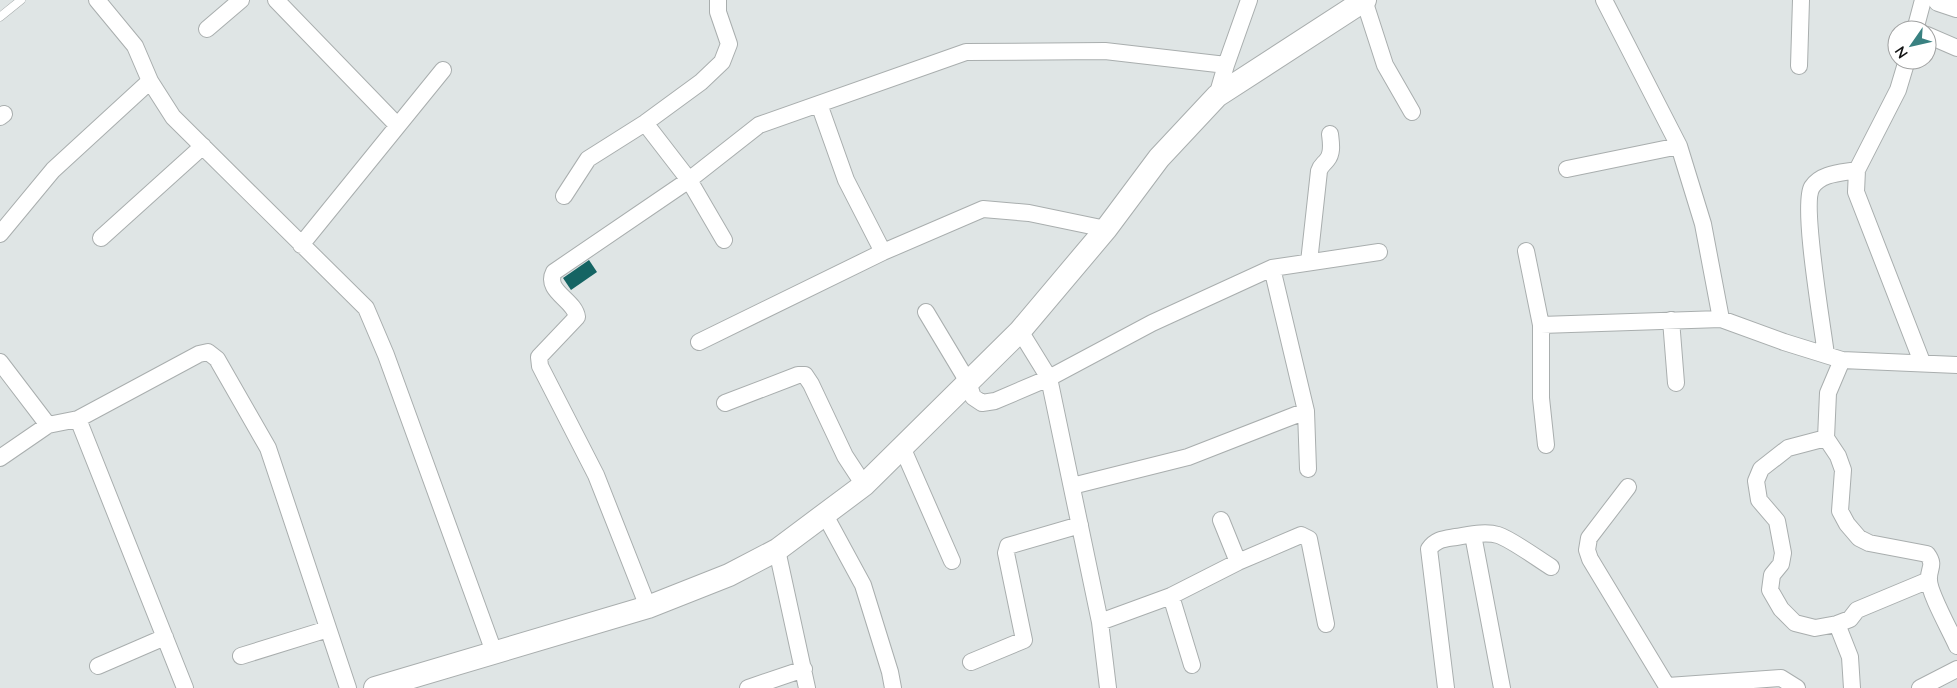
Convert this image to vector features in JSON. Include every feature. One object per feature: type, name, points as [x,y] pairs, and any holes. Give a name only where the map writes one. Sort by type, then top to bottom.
[{"type":"main road","points":[[375,688],[425,681],[494,652],[648,607],[729,575],[777,550],[864,485],[1020,331],[1106,229],[1159,158],[1218,96],[1365,0]]},
{"type":"main road","points":[[1939,0],[1957,6]]},
{"type":"street","points":[[97,0],[135,46],[150,81],[174,116],[366,308],[386,355],[494,652]]},
{"type":"street","points":[[207,30],[241,0]]},
{"type":"street","points":[[276,0],[397,125]]},
{"type":"street","points":[[564,196],[588,159],[645,123],[701,82],[722,62],[729,44],[718,12],[718,0]]},
{"type":"street","points":[[1218,96],[1226,66],[1249,0]]},
{"type":"street","points":[[1365,0],[1385,65],[1412,112]]},
{"type":"street","points":[[1604,0],[1679,146],[1703,224],[1720,319]]},
{"type":"street","points":[[1799,66],[1801,0]]},
{"type":"street","points":[[1918,20],[1923,0]]},
{"type":"street","points":[[1937,39],[1957,48]]},
{"type":"street","points":[[648,607],[596,475],[540,366],[539,357],[577,318],[576,311],[552,285],[551,278],[554,272],[688,180],[759,125],[966,52],[1105,51],[1226,66]]},
{"type":"street","points":[[301,245],[442,70]]},
{"type":"street","points":[[1904,70],[1898,90],[1857,170],[1856,192],[1922,362]]},
{"type":"street","points":[[0,234],[53,170],[150,81]]},
{"type":"street","points":[[819,104],[846,180],[883,252]]},
{"type":"street","points":[[645,123],[688,180],[724,240]]},
{"type":"street","points":[[1309,262],[1319,171],[1320,166],[1328,160],[1331,153],[1330,134]]},
{"type":"street","points":[[101,238],[203,146]]},
{"type":"street","points":[[1567,169],[1679,146]]},
{"type":"street","points":[[1857,170],[1821,177],[1810,189],[1809,223],[1834,358],[1828,394],[1826,438],[1838,456],[1843,470],[1840,510],[1847,524],[1859,538],[1869,543],[1927,554],[1932,560],[1929,580],[1957,646]]},
{"type":"street","points":[[699,342],[883,252],[983,209],[1029,213],[1106,229]]},
{"type":"street","points":[[1526,251],[1541,325],[1542,398],[1546,445]]},
{"type":"street","points":[[926,312],[968,382],[973,397],[982,403],[995,401],[1050,378],[1152,323],[1272,268],[1379,252]]},
{"type":"street","points":[[1272,268],[1306,411],[1308,469]]},
{"type":"street","points":[[1541,325],[1720,319],[1834,358],[1957,365]]},
{"type":"street","points":[[1671,320],[1676,384]]},
{"type":"street","points":[[1020,331],[1050,378],[1100,622],[1108,688]]},
{"type":"street","points":[[0,458],[48,425],[78,419],[199,354],[208,352],[217,359],[268,448],[348,688]]},
{"type":"street","points":[[0,362],[48,425]]},
{"type":"street","points":[[725,403],[798,375],[805,375],[845,456],[864,485]]},
{"type":"street","points":[[1072,486],[1188,457],[1306,411]]},
{"type":"street","points":[[78,419],[185,688]]},
{"type":"street","points":[[1826,438],[1788,448],[1760,469],[1756,481],[1759,500],[1777,521],[1783,553],[1781,564],[1772,575],[1770,590],[1782,609],[1795,623],[1816,628],[1837,624],[1850,620],[1857,610],[1929,580]]},
{"type":"street","points":[[902,447],[952,561]]},
{"type":"street","points":[[1628,487],[1589,538],[1587,550],[1590,559],[1668,687],[1781,678],[1797,688]]},
{"type":"street","points":[[825,515],[863,584],[890,672],[893,688]]},
{"type":"street","points":[[1221,520],[1238,562]]},
{"type":"street","points":[[971,662],[1024,640],[1006,553],[1008,546],[1080,525]]},
{"type":"street","points":[[1100,622],[1171,596],[1238,562],[1301,535],[1309,539],[1326,624]]},
{"type":"street","points":[[1446,688],[1429,549],[1433,543],[1442,539],[1473,535],[1499,535],[1551,567]]},
{"type":"street","points":[[1473,535],[1502,688]]},
{"type":"street","points":[[777,550],[807,688]]},
{"type":"street","points":[[1171,596],[1192,666]]},
{"type":"street","points":[[1837,624],[1850,658],[1852,688]]},
{"type":"street","points":[[242,656],[328,629]]},
{"type":"street","points":[[98,666],[165,637]]},
{"type":"street","points":[[748,688],[804,669]]},
{"type":"street","points":[[1920,688],[1957,669]]},
{"type":"lane","points":[[0,17],[21,0]]},
{"type":"building","points":[[589,260],[597,272],[571,290],[563,278]]}]
